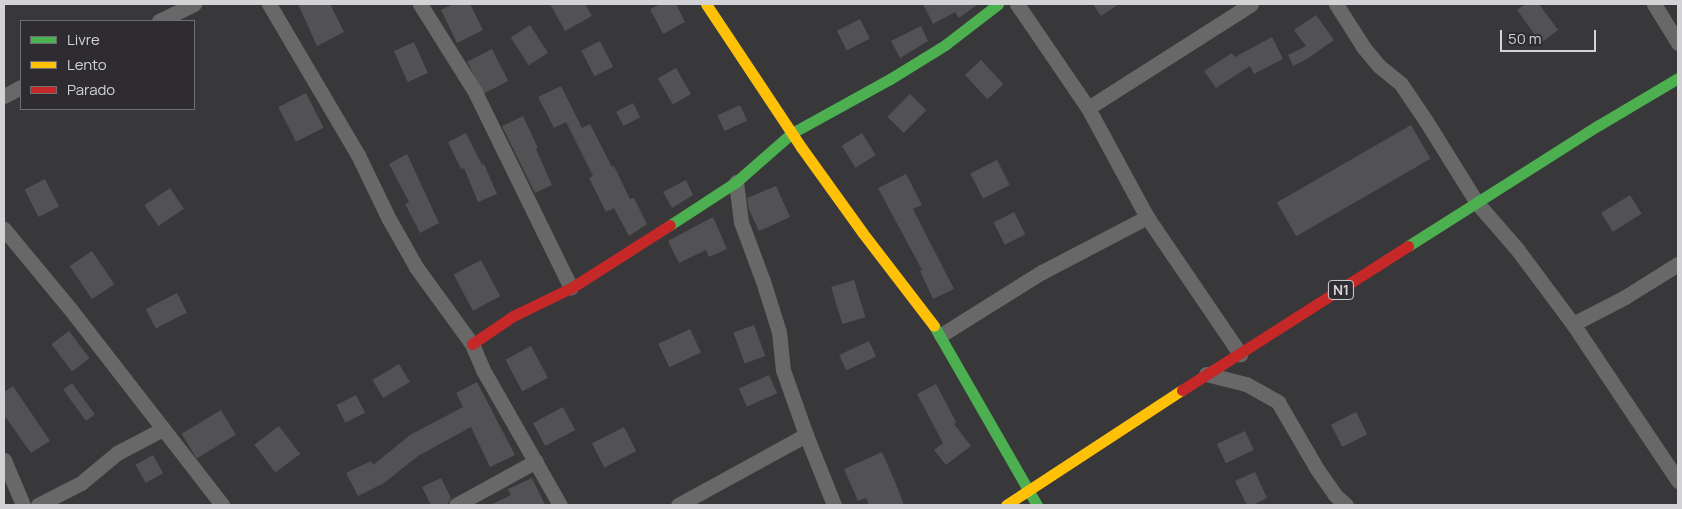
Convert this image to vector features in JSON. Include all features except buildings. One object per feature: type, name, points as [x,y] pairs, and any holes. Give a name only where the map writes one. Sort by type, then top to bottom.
[{"type":"street","points":[[162,20],[194,4]]},
{"type":"street","points":[[269,4],[358,155],[389,219],[416,267],[472,344],[483,370],[560,505]]},
{"type":"street","points":[[420,4],[474,90],[571,288]]},
{"type":"street","points":[[706,4],[792,133],[862,232],[941,335],[1028,492],[1038,505]]},
{"type":"street","points":[[472,344],[513,316],[571,288],[736,182],[792,133],[890,79],[945,45],[998,4]]},
{"type":"street","points":[[1017,4],[1088,108],[1147,217],[1240,354]]},
{"type":"street","points":[[1088,108],[1251,4]]},
{"type":"street","points":[[1336,4],[1364,48],[1379,66],[1401,84],[1477,203],[1517,249],[1573,324],[1678,481]]},
{"type":"street","points":[[1654,4],[1678,43]]},
{"type":"street","name":"N1","points":[[1006,505],[1206,374],[1599,125],[1678,78]]},
{"type":"street","points":[[4,96],[20,88]]},
{"type":"street","points":[[736,182],[742,222],[776,324],[783,370],[834,505]]},
{"type":"street","points":[[941,335],[1042,272],[1147,217]]},
{"type":"street","points":[[4,229],[71,310],[222,505]]},
{"type":"street","points":[[1573,324],[1625,297],[1678,264]]},
{"type":"street","points":[[1206,374],[1246,384],[1278,402],[1317,470],[1335,495],[1346,505]]},
{"type":"street","points":[[38,505],[81,483],[117,453],[162,429]]},
{"type":"street","points":[[678,505],[806,435]]},
{"type":"street","points":[[4,460],[23,505]]},
{"type":"street","points":[[456,505],[536,461]]},
{"type":"traffic: fast","points":[[670,225],[736,182],[792,133],[890,79],[945,45],[998,4]]},
{"type":"traffic: fast","points":[[1408,246],[1599,125],[1678,78]]},
{"type":"traffic: fast","points":[[934,326],[1037,505]]},
{"type":"traffic: slow","points":[[706,4],[801,147],[862,232],[934,326]]},
{"type":"traffic: slow","points":[[1006,505],[1182,390]]},
{"type":"traffic: jam","points":[[472,344],[513,316],[571,288],[670,225]]},
{"type":"traffic: jam","points":[[1182,390],[1408,246]]}]
